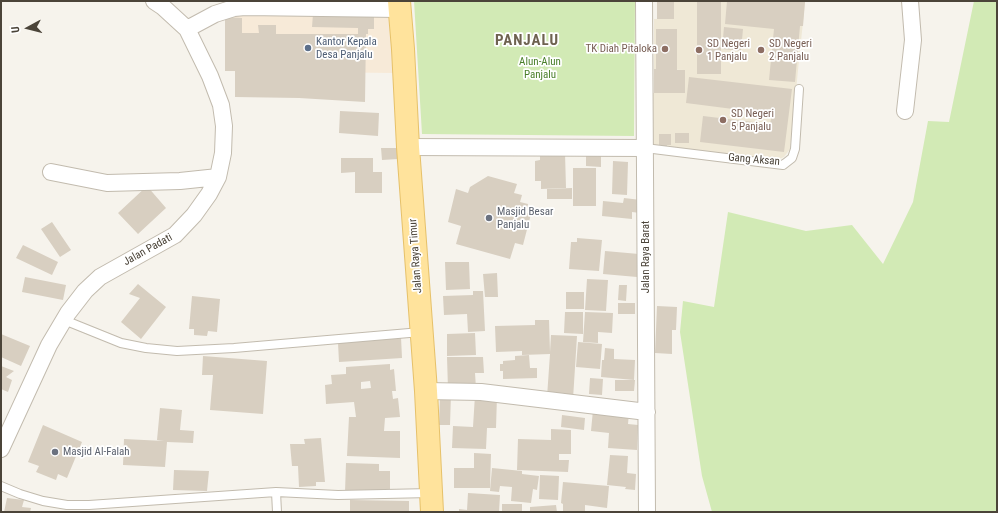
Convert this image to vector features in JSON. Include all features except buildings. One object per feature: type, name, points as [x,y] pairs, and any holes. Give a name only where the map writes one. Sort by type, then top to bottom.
[{"type":"main road","name":"Jalan Raya Timur","points":[[399,5],[426,391],[431,502]]},
{"type":"street","name":"Jalan Padati","points":[[1,449],[49,345],[64,320],[85,291],[100,277],[175,235],[194,215],[209,194],[218,176],[223,153],[224,126],[221,105],[210,76],[187,29],[164,7],[154,1]]},
{"type":"street","name":"Jalan Raya Barat","points":[[644,1],[647,412],[646,512]]},
{"type":"street","points":[[905,111],[913,40],[910,1]]},
{"type":"street","points":[[187,29],[216,14],[234,8],[399,5]]},
{"type":"street","points":[[408,147],[645,148]]},
{"type":"street","points":[[51,172],[108,183],[180,181],[218,176]]},
{"type":"street","points":[[426,391],[482,392],[647,412]]},
{"type":"lane","name":"Gang Aksan","points":[[645,148],[783,164],[792,158],[795,149],[799,90]]},
{"type":"lane","points":[[64,320],[121,343],[146,348],[177,350],[242,347],[422,332]]},
{"type":"lane","points":[[1,486],[20,494],[44,501],[67,505],[89,505],[276,492],[431,502]]},
{"type":"lane","points":[[276,492],[277,512]]},
{"type":"shaded area","points":[[674,1],[805,2],[790,149],[784,157],[777,160],[652,147],[651,93],[685,93],[684,70],[654,69],[654,19],[674,19]]},
{"type":"shaded area","name":"Kantor Kepala Desa Panjalu","points":[[313,12],[390,15],[393,73],[225,71],[225,16]]},
{"type":"green space","name":"Alun-Alun Panjalu","points":[[414,1],[635,1],[634,136],[422,134]]},
{"type":"green space","points":[[974,1],[997,1],[997,512],[712,512],[702,476],[680,332],[683,301],[714,307],[728,212],[806,231],[852,225],[883,264],[913,202],[928,121],[949,122]]},
{"type":"place","name":"Kantor Kepala Desa Panjalu","points":[[308,48]]},
{"type":"place","name":"TK Diah Pitaloka","points":[[665,49]]},
{"type":"place","name":"SD Negeri 1 Panjalu","points":[[699,50]]},
{"type":"place","name":"SD Negeri 2 Panjalu","points":[[761,50]]},
{"type":"place","name":"SD Negeri 5 Panjalu","points":[[723,120]]},
{"type":"place","name":"Masjid Besar Panjalu","points":[[489,218]]},
{"type":"place","name":"Masjid Al-Falah","points":[[55,452]]},
{"type":"district","name":"PANJALU","points":[[527,41]]}]
